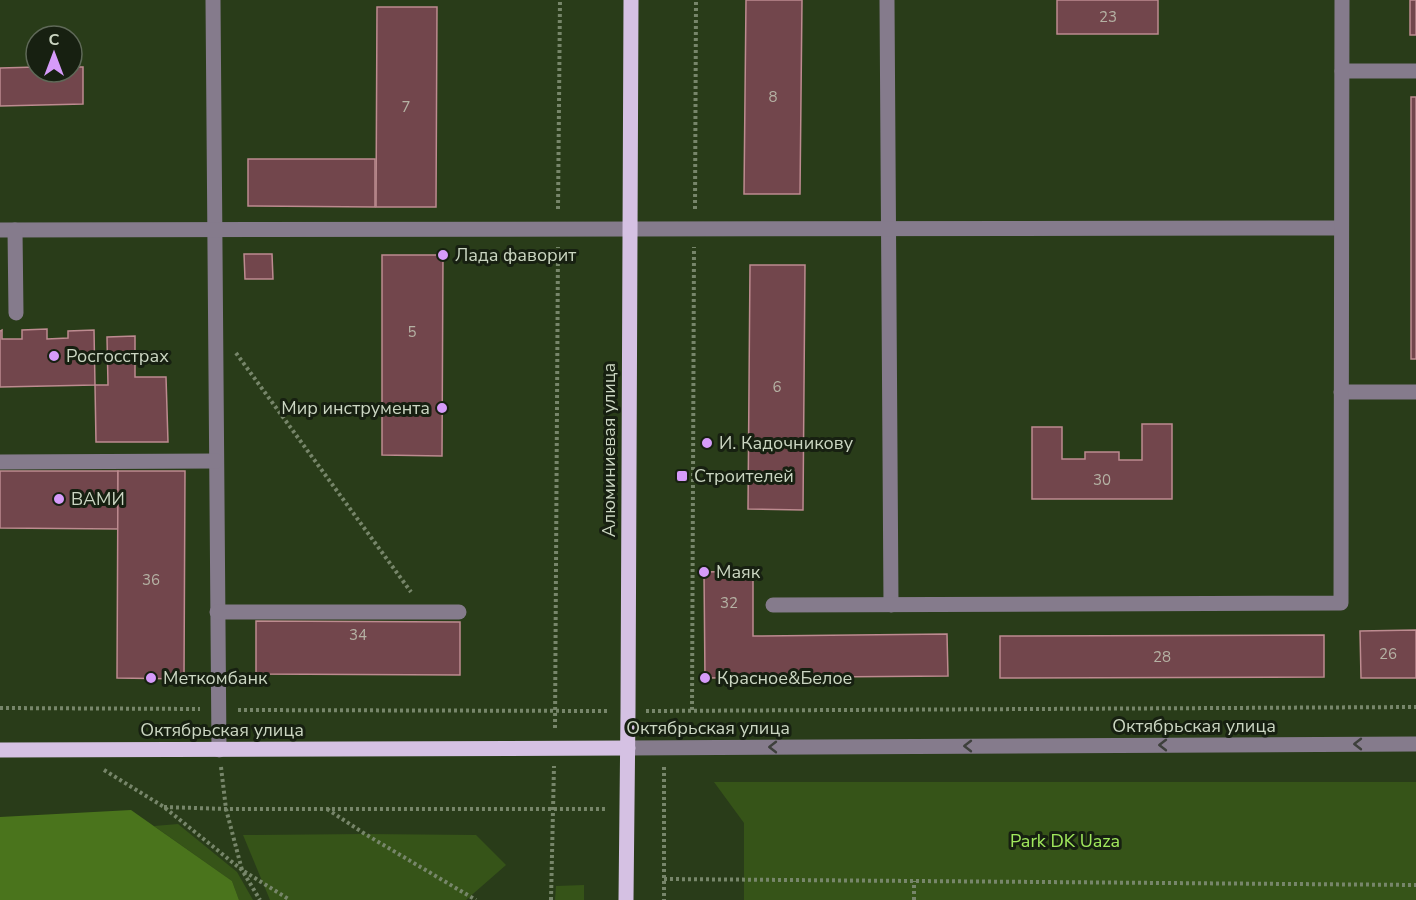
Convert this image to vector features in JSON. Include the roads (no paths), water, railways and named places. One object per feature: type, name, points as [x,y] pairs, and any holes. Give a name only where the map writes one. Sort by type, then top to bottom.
[{"type":"main road","name":"Алюминиевая улица","points":[[626,900],[631,0]]},
{"type":"main road","name":"Октябрьская улица","points":[[0,750],[628,748]]},
{"type":"street","points":[[213,0],[219,750]]},
{"type":"street","points":[[887,0],[891,604]]},
{"type":"street","points":[[773,605],[1341,603],[1342,0]]},
{"type":"street","points":[[1342,71],[1416,71]]},
{"type":"street","points":[[16,313],[7,230],[1341,228]]},
{"type":"street","points":[[1341,392],[1416,392]]},
{"type":"street","points":[[0,462],[216,462]]},
{"type":"street","points":[[217,612],[459,612]]},
{"type":"street","name":"Октябрьская улица","points":[[628,748],[1416,744]]},
{"type":"place","name":"Лада фаворит","points":[[443,255]]},
{"type":"place","name":"Росгосстрах","points":[[54,356]]},
{"type":"place","name":"Мир инструмента","points":[[442,408]]},
{"type":"place","name":"И. Кадочникову","points":[[707,443]]},
{"type":"place","name":"Строителей","points":[[682,476]]},
{"type":"place","name":"ВАМИ","points":[[59,499]]},
{"type":"place","name":"Маяк","points":[[704,572]]},
{"type":"place","name":"Меткомбанк","points":[[151,678]]},
{"type":"place","name":"Красное&Белое","points":[[705,678]]},
{"type":"park label","name":"Park DK Uaza","points":[[1065,841]]}]
